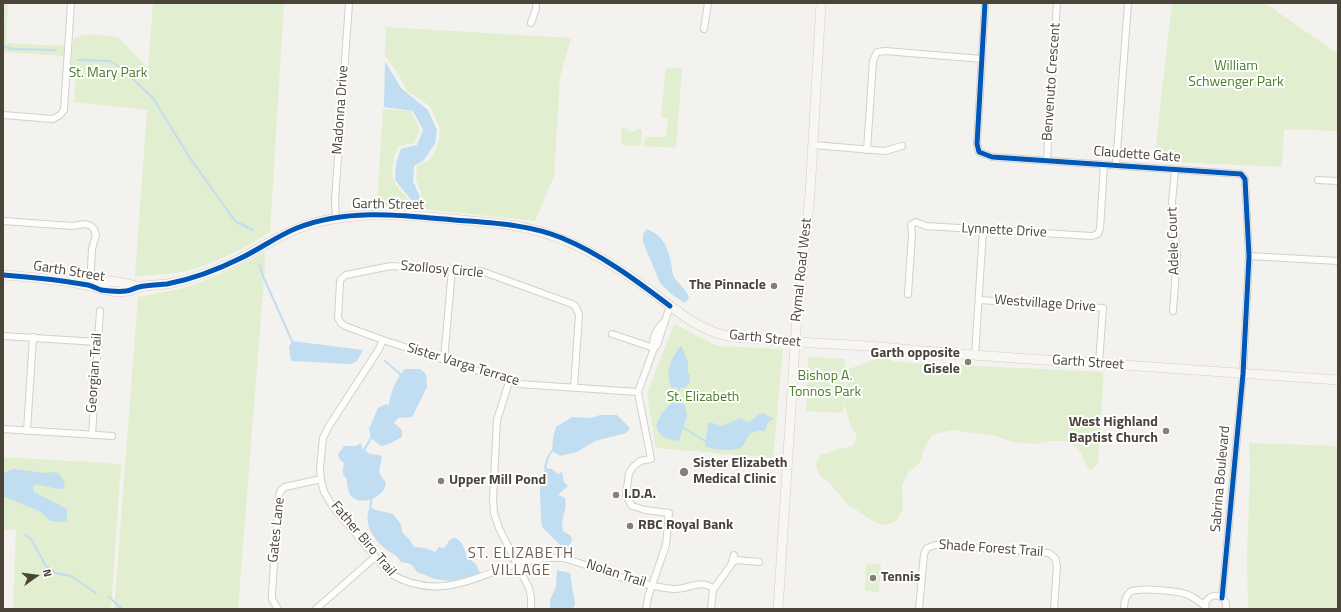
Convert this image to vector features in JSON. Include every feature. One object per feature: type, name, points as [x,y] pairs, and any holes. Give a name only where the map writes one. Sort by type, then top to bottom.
[{"type":"main road","name":"Rymal Road West","points":[[778,609],[821,3]]},
{"type":"main road","name":"Garth Street","points":[[3,275],[90,285],[101,290],[126,291],[138,287],[169,283],[201,275],[243,257],[279,236],[297,228],[336,218],[373,214],[418,216],[506,224],[536,230],[560,238],[589,252],[628,276],[698,326],[732,337],[864,346],[975,356],[1338,380]]},
{"type":"street","points":[[3,115],[53,119],[60,115],[64,110],[71,3]]},
{"type":"street","name":"Madonna Drive","points":[[336,218],[335,200],[349,3]]},
{"type":"street","points":[[531,23],[536,9],[536,3]]},
{"type":"street","points":[[704,29],[708,3]]},
{"type":"street","name":"Claudette Gate","points":[[985,3],[977,144],[980,152],[992,157],[1241,174],[1243,176],[1245,179],[1249,256],[1243,374]]},
{"type":"street","name":"Benvenuto Crescent","points":[[1047,161],[1057,3]]},
{"type":"street","points":[[1116,165],[1128,3]]},
{"type":"street","points":[[867,150],[872,61],[877,52],[885,51],[982,59]]},
{"type":"street","points":[[812,145],[886,151],[902,146]]},
{"type":"street","name":"Lynnette Drive","points":[[908,294],[912,234],[911,225],[916,222],[926,226],[1092,236],[1098,234],[1100,229],[1104,165]]},
{"type":"street","name":"Adele Court","points":[[1173,311],[1177,256],[1172,202],[1175,170]]},
{"type":"street","points":[[1318,180],[1338,181]]},
{"type":"street","points":[[3,221],[72,226],[85,224],[91,227],[96,235],[92,249],[90,285]]},
{"type":"street","points":[[975,356],[983,230]]},
{"type":"street","points":[[1249,256],[1338,261]]},
{"type":"street","name":"Szollosy Circle","points":[[341,323],[338,318],[340,282],[346,274],[391,266],[481,271],[572,304],[576,307],[578,315],[574,387]]},
{"type":"street","points":[[444,360],[452,269]]},
{"type":"street","name":"Westvillage Drive","points":[[979,300],[1103,308],[1098,363]]},
{"type":"street","points":[[646,609],[648,597],[666,545],[669,513],[644,510],[632,506],[626,496],[628,473],[632,467],[640,461],[651,459],[638,392],[654,348],[652,343],[658,327],[664,322],[670,306]]},
{"type":"street","name":"Georgian Trail","points":[[92,435],[100,311]]},
{"type":"street","name":"Sister Varga Terrace","points":[[341,323],[345,326],[382,340],[509,382],[519,384],[638,392]]},
{"type":"street","points":[[612,334],[654,348]]},
{"type":"street","points":[[3,336],[97,342]]},
{"type":"street","points":[[28,431],[34,338]]},
{"type":"street","name":"Father Biro Trail","points":[[382,340],[379,349],[329,426],[323,438],[320,468],[321,479],[324,492],[333,506],[376,557],[397,580],[420,591]]},
{"type":"street","name":"Sabrina Boulevard","points":[[1222,598],[1243,374]]},
{"type":"street","points":[[509,382],[497,420],[493,498],[494,513],[499,528],[529,588],[531,609]]},
{"type":"street","points":[[3,429],[112,436]]},
{"type":"street","name":"Gates Lane","points":[[278,609],[272,599],[272,592],[279,496],[285,487],[321,479]]},
{"type":"street","name":"Shade Forest Trail","points":[[919,609],[924,554],[929,546],[936,545],[1045,552],[1052,555],[1055,558],[1057,566],[1054,609]]},
{"type":"street","points":[[731,564],[734,555]]},
{"type":"street","points":[[316,609],[376,557]]},
{"type":"street","name":"Nolan Trail","points":[[518,567],[540,559],[552,557],[564,558],[652,586],[682,589],[702,584],[708,585],[714,589]]},
{"type":"street","points":[[712,609],[714,589],[735,560],[759,562]]},
{"type":"street","points":[[474,586],[518,567]]},
{"type":"street","points":[[1124,609],[1125,599],[1127,596],[1137,590],[1181,593],[1194,597],[1208,598],[1215,595],[1222,586]]},
{"type":"street","points":[[1215,595],[1222,598],[1227,608]]},
{"type":"street","points":[[1194,597],[1205,607],[1208,598]]},
{"type":"green space","points":[[3,3],[8,3],[6,43],[65,46],[64,56],[3,52]]},
{"type":"green space","name":"St. Mary Park","points":[[153,3],[284,3],[270,232],[216,261],[193,269],[175,273],[135,276],[147,110],[74,102],[76,72],[71,71],[73,39],[84,35],[118,37],[148,68]]},
{"type":"green space","name":"William Schwenger Park","points":[[1172,3],[1265,3],[1338,54],[1338,131],[1284,129],[1282,167],[1154,161]]},
{"type":"green space","points":[[386,27],[571,38],[560,77],[554,176],[535,221],[423,209],[423,200],[416,179],[417,166],[431,159],[438,143],[440,129],[430,106],[407,91],[398,73],[385,56]]},
{"type":"green space","points":[[666,67],[682,69],[676,148],[644,146],[645,137],[666,137],[668,118],[661,117]]},
{"type":"green space","points":[[383,109],[411,111],[420,130],[414,143],[398,146],[392,173],[398,188],[417,208],[377,207]]},
{"type":"green space","points":[[622,128],[628,128],[628,131],[636,132],[636,129],[642,130],[641,146],[622,145]]},
{"type":"green space","points":[[265,252],[238,609],[114,609],[138,297],[193,285],[225,272]]},
{"type":"green space","name":"St. Elizabeth","points":[[674,324],[717,346],[783,349],[773,458],[656,448],[647,394]]},
{"type":"green space","name":"Bishop A. Tonnos Park","points":[[808,357],[845,359],[844,397],[849,369],[881,357],[896,362],[1103,372],[1098,463],[1091,470],[1086,465],[1082,453],[1066,441],[1050,441],[1035,444],[1013,442],[993,435],[955,430],[933,434],[925,447],[920,462],[908,473],[902,485],[903,510],[896,521],[885,525],[878,524],[847,504],[829,482],[820,477],[816,465],[820,455],[854,445],[856,434],[852,429],[844,404],[843,413],[806,411]]},
{"type":"green space","points":[[1249,443],[1338,446],[1338,609],[1248,609],[1247,559],[1250,467]]},
{"type":"green space","points":[[3,457],[121,464],[111,609],[13,609],[16,530],[3,529]]},
{"type":"green space","name":"Tennis","points":[[866,563],[881,565],[879,592],[865,591]]},
{"type":"water","points":[[385,61],[401,88],[428,110],[437,130],[435,144],[423,161],[414,166],[413,181],[422,207],[413,202],[395,180],[396,163],[401,149],[417,145],[423,130],[413,111],[384,107]]},
{"type":"water","points":[[647,229],[657,235],[664,243],[670,257],[673,275],[688,295],[689,298],[685,303],[671,294],[660,283],[643,242],[643,234]]},
{"type":"water","points":[[292,341],[363,350],[357,361],[351,364],[291,361],[289,347]]},
{"type":"water","points":[[681,345],[688,362],[688,373],[690,376],[690,382],[685,388],[671,387],[669,381],[670,365],[674,355]]},
{"type":"water","points":[[405,369],[420,369],[426,374],[427,387],[412,417],[398,418],[394,423],[402,430],[402,437],[389,444],[381,446],[371,438],[369,429],[378,408],[386,404],[389,405],[394,386]]},
{"type":"water","points":[[677,397],[685,405],[687,416],[679,441],[664,437],[659,433],[656,425],[662,413]]},
{"type":"water","points":[[763,413],[774,418],[767,423],[767,427],[764,431],[753,432],[750,434],[740,448],[733,450],[722,450],[705,446],[709,422],[722,426],[741,418],[749,422]]},
{"type":"water","points":[[600,415],[617,415],[630,428],[626,433],[595,441],[577,452],[560,456],[552,451],[556,427],[572,417],[591,418]]},
{"type":"water","points":[[361,443],[362,448],[370,454],[380,455],[382,458],[380,472],[386,483],[385,488],[377,496],[372,499],[361,501],[351,496],[348,490],[346,478],[343,475],[344,463],[340,460],[338,454],[344,446],[356,446]]},
{"type":"water","points":[[545,468],[552,469],[558,474],[562,472],[564,482],[568,486],[558,495],[565,498],[566,507],[562,526],[563,531],[571,536],[572,540],[569,546],[561,546],[542,527],[540,488]]},
{"type":"water","points":[[13,469],[46,473],[54,472],[59,474],[65,483],[63,489],[36,484],[33,487],[34,492],[67,509],[67,522],[51,521],[39,511],[3,496],[3,473]]},
{"type":"water","points":[[370,507],[393,514],[400,523],[402,532],[414,547],[425,548],[435,552],[439,547],[444,548],[450,540],[456,538],[462,543],[467,557],[476,564],[481,576],[466,577],[450,581],[435,579],[417,572],[411,564],[401,562],[396,556],[382,546],[374,536],[368,525],[367,519]]},
{"type":"water","points":[[557,570],[570,573],[575,604],[573,609],[550,609],[550,600],[556,587]]},
{"type":"waterway","points":[[3,3],[3,8]]},
{"type":"waterway","points":[[3,46],[11,49],[55,50]]},
{"type":"waterway","points":[[78,60],[110,61],[120,67],[153,98],[190,158],[235,221],[253,230]]},
{"type":"waterway","points":[[259,264],[292,341]]},
{"type":"waterway","points":[[385,361],[400,375]]},
{"type":"waterway","points":[[677,397],[679,388]]},
{"type":"waterway","points":[[684,428],[705,441]]},
{"type":"waterway","points":[[363,452],[371,438]]},
{"type":"waterway","points":[[545,468],[548,457],[552,451]]},
{"type":"waterway","points":[[3,496],[3,502]]},
{"type":"waterway","points":[[370,507],[372,497]]},
{"type":"waterway","points":[[25,535],[31,539],[46,566],[56,573],[71,576],[96,593]]},
{"type":"waterway","points":[[109,597],[122,609]]},
{"type":"cycle path","points":[[985,3],[977,144],[979,152],[992,157],[1241,174],[1245,179],[1249,256],[1243,374],[1222,598]]},
{"type":"cycle path","points":[[3,275],[77,283],[101,290],[128,291],[137,287],[167,284],[205,274],[255,251],[290,231],[316,222],[355,215],[395,215],[495,223],[549,233],[576,244],[605,260],[670,306]]},
{"type":"place","name":"The Pinnacle","points":[[774,286]]},
{"type":"place","name":"Garth opposite Gisele","points":[[968,362]]},
{"type":"place","name":"West Highland Baptist Church","points":[[1166,431]]},
{"type":"place","name":"Sister Elizabeth Medical Clinic","points":[[684,472]]},
{"type":"place","name":"Upper Mill Pond","points":[[441,481]]},
{"type":"place","name":"I.D.A.","points":[[616,495]]},
{"type":"place","name":"RBC Royal Bank","points":[[630,526]]},
{"type":"place","name":"Tennis","points":[[873,578]]},
{"type":"district","name":"ST. ELIZABETH VILLAGE","points":[[521,562]]}]
